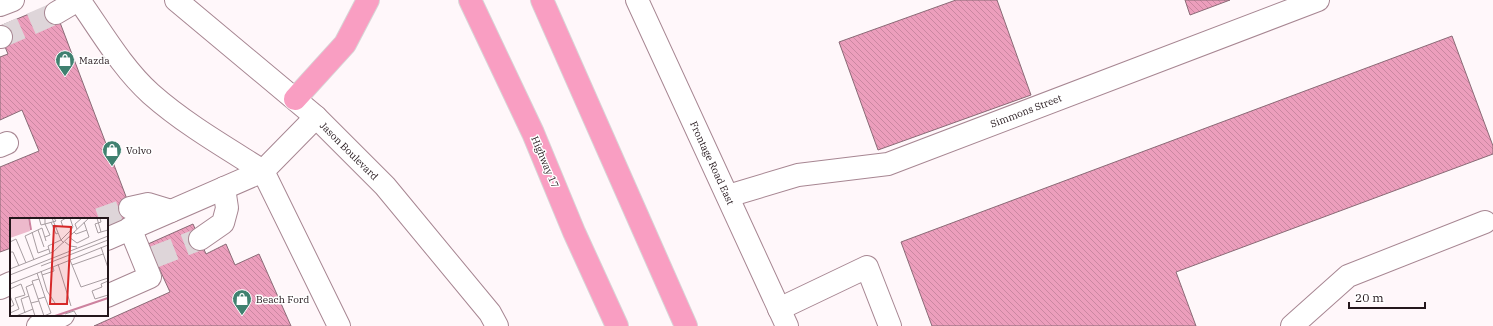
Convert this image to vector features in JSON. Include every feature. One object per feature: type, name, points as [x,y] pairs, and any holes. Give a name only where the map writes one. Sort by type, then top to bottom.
[{"type":"highway","points":[[295,99],[344,44],[368,0]]},
{"type":"highway","name":"Highway 17","points":[[470,0],[533,133],[574,232],[617,326]]},
{"type":"highway","points":[[542,0],[686,326]]},
{"type":"street","points":[[0,5],[13,0]]},
{"type":"street","points":[[56,13],[78,0],[125,65],[150,93],[187,122],[263,171],[339,326]]},
{"type":"street","name":"Frontage Road East","points":[[637,0],[783,317]]},
{"type":"street","name":"Simmons Street","points":[[728,196],[798,175],[888,164],[1318,0]]},
{"type":"street","name":"Jason Boulevard","points":[[188,4],[316,117],[385,186],[490,313],[497,326]]},
{"type":"street","points":[[108,238],[130,218],[171,211],[263,171],[316,117]]},
{"type":"street","points":[[200,239],[223,223],[227,208],[224,188]]},
{"type":"street","points":[[108,296],[150,276],[149,260],[130,218]]},
{"type":"street","points":[[1292,326],[1348,276],[1485,222]]},
{"type":"street","points":[[783,317],[867,267],[890,326]]},
{"type":"street","points":[[0,288],[10,283]]},
{"type":"street","points":[[38,326],[61,316]]},
{"type":"building","points":[[956,0],[997,0],[1031,95],[878,150],[839,42]]},
{"type":"building","points":[[1185,0],[1230,0],[1190,15]]},
{"type":"building","points":[[53,4],[133,215],[108,226],[108,218],[10,218],[10,248],[0,252],[0,167],[39,151],[22,110],[0,120],[0,57],[8,54],[0,35],[0,26]]},
{"type":"building","points":[[1452,36],[1493,146],[1493,154],[1176,272],[1196,326],[932,326],[901,242]]},
{"type":"building","points":[[193,224],[206,254],[226,244],[235,265],[259,254],[291,326],[94,326],[170,292],[148,244]]},
{"type":"tunnel","points":[[1,37],[56,13]]},
{"type":"tunnel","points":[[102,218],[130,208]]},
{"type":"tunnel","points":[[154,257],[200,239]]},
{"type":"place","name":"Mazda","points":[[65,77]]},
{"type":"place","name":"Volvo","points":[[112,167]]},
{"type":"place","name":"Beach Ford","points":[[242,316]]}]
